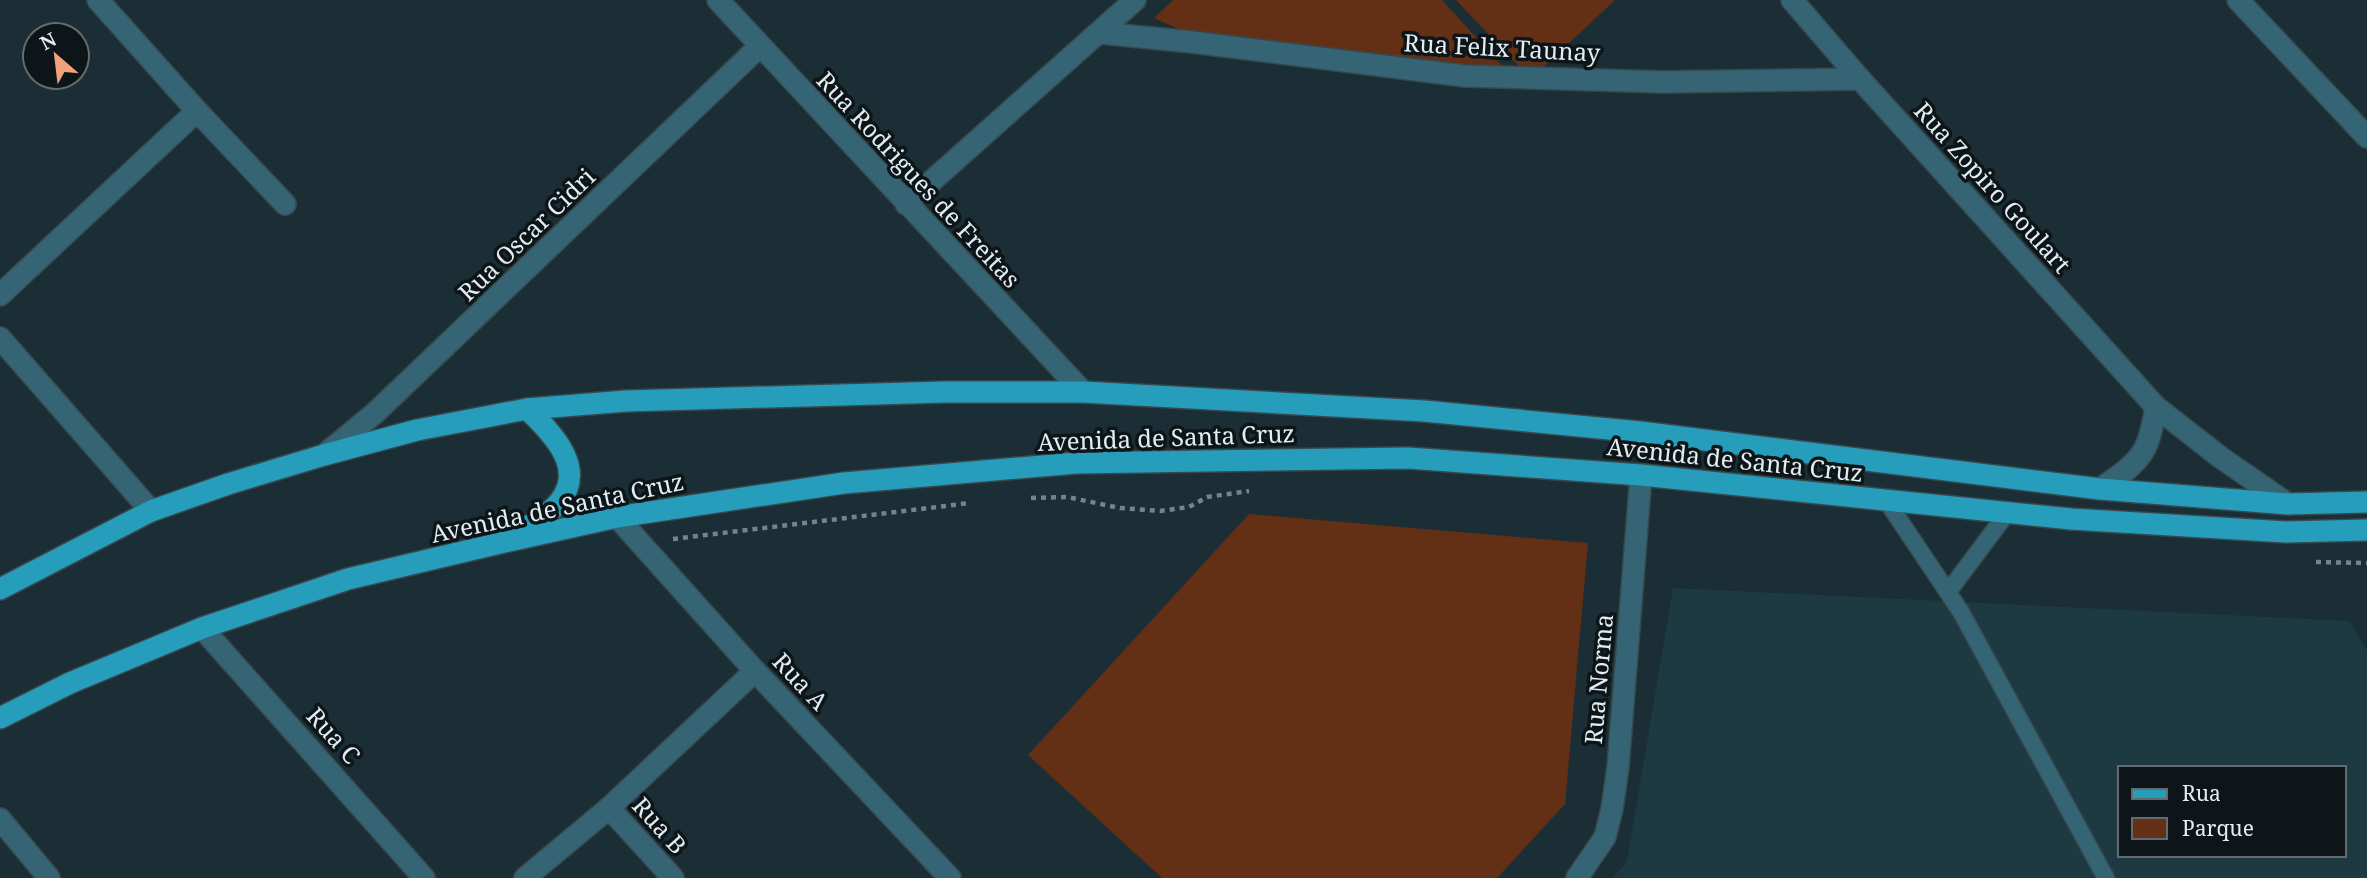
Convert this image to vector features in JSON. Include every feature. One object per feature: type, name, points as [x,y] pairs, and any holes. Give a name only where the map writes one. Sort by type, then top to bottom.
[{"type":"main road","name":"Avenida de Santa Cruz","points":[[0,589],[151,511],[324,455],[417,430],[527,409],[625,401],[793,395],[1083,392],[1424,411],[1640,432],[2099,489],[2288,503],[2367,502]]},
{"type":"main road","points":[[500,543],[546,515],[561,500],[568,485],[570,468],[563,451],[553,434],[527,409]]},
{"type":"main road","name":"Avenida de Santa Cruz","points":[[0,718],[70,683],[202,628],[348,579],[617,517],[844,483],[1076,463],[1408,458],[1641,475],[2071,519],[2286,532],[2367,530]]},
{"type":"street","points":[[99,0],[197,111],[285,204]]},
{"type":"street","name":"Rua Rodrigues de Freitas","points":[[718,0],[1083,392]]},
{"type":"street","points":[[906,204],[1135,0]]},
{"type":"street","name":"Rua Zopiro Goulart","points":[[1792,0],[2156,407],[2220,457],[2288,503]]},
{"type":"street","points":[[2238,0],[2367,137]]},
{"type":"street","name":"Rua Felix Taunay","points":[[1101,33],[1465,76],[1662,82],[1860,79]]},
{"type":"street","name":"Rua Oscar Cidri","points":[[324,455],[375,413],[760,46]]},
{"type":"street","points":[[0,295],[197,111]]},
{"type":"street","points":[[0,338],[151,511]]},
{"type":"street","points":[[2099,489],[2142,454],[2148,442],[2156,407]]},
{"type":"street","name":"Rua Norma","points":[[1577,878],[1605,836],[1612,809],[1619,753],[1641,475]]},
{"type":"street","name":"Rua A","points":[[617,517],[755,671],[950,878]]},
{"type":"street","name":"Rua C","points":[[202,628],[424,878]]},
{"type":"street","points":[[525,878],[609,808],[755,671]]},
{"type":"street","name":"Rua B","points":[[609,808],[673,878]]},
{"type":"street","points":[[0,820],[49,878]]},
{"type":"lane","points":[[1886,500],[1961,612],[2106,878]]},
{"type":"lane","points":[[1948,592],[2007,513]]},
{"type":"path","points":[[1020,498],[1067,497],[1120,508],[1160,511],[1189,507],[1207,497],[1261,489]]},
{"type":"path","points":[[637,540],[682,539],[981,502]]},
{"type":"path","points":[[2310,562],[2367,563]]},
{"type":"shaded area","points":[[1673,588],[2350,621],[2367,651],[2367,878],[1613,878],[1627,861]]},
{"type":"green space","points":[[1173,0],[1442,0],[1506,70],[1197,37],[1154,18]]},
{"type":"green space","points":[[1456,0],[1615,0],[1531,79]]},
{"type":"green space","points":[[1249,514],[1588,543],[1565,804],[1497,878],[1162,878],[1028,755]]}]
